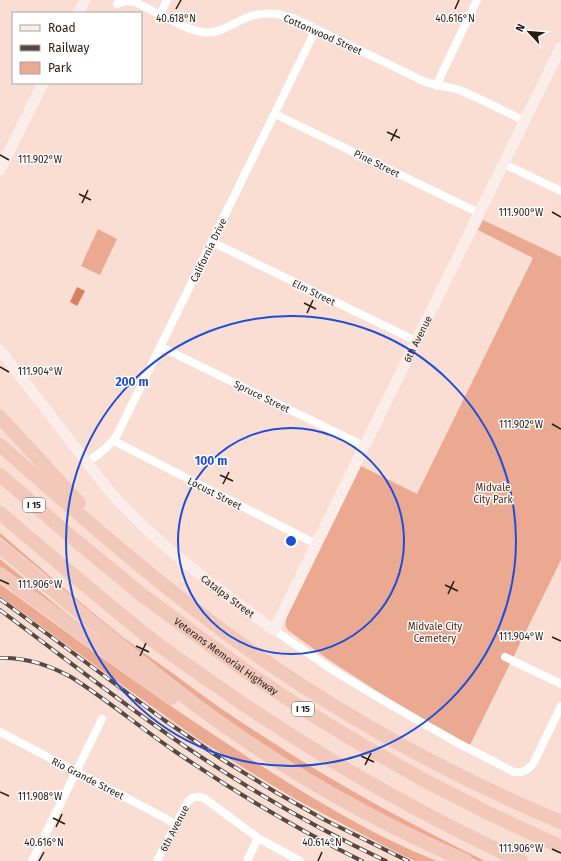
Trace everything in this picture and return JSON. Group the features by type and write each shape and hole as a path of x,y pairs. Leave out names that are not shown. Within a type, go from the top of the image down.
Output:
{"highway":[{"path":"0,417 37,459 89,513 158,580"},
{"path":"0,445 122,551 216,626 262,659 337,708 395,741 502,796 561,822"},
{"name":"Veterans Memorial Highway","path":"0,475 142,595 247,672 306,711 422,779 486,812 561,847"},
{"path":"0,513 147,635 208,680 270,722 338,765 387,793 522,861"},
{"path":"0,546 166,683 248,743 325,790"},
{"path":"0,574 121,662 232,739 270,762 404,832 466,861"}],"street":[{"path":"79,12 85,0"},
{"path":"160,15 167,0"},
{"path":"437,86 474,1"},
{"name":"Cottonwood Street","path":"117,4 135,2 189,29 202,32 213,32 224,29 248,17 258,14 272,13 284,15 296,19 423,81 437,86 457,89 525,121"},
{"name":"California Drive","path":"87,462 114,441 118,434 316,29"},
{"name":"6th Avenue","path":"274,630 561,47"},
{"path":"0,170 43,84"},
{"name":"Pine Street","path":"275,114 479,213"},
{"path":"504,164 561,192"},
{"name":"Elm Street","path":"212,242 416,341"},
{"name":"Spruce Street","path":"161,347 364,446"},
{"name":"Catalpa Street","path":"0,350 119,502 158,540 193,570 274,630 331,669 390,705 514,772 527,771 533,764 561,706"},
{"name":"Locust Street","path":"114,441 316,544"},
{"path":"505,657 561,684"},
{"path":"32,861 102,720"},
{"name":"Rio Grande Street","path":"0,732 165,818 175,825"},
{"name":"6th Avenue","path":"158,861 188,801 193,797 198,796 204,798 258,838"},
{"path":"247,861 258,838 300,861"}],"green space":[{"path":"483,220 561,257 561,560 470,745 377,691 329,660 289,631 286,623 287,617 361,466 417,494 533,258 478,230"},
{"path":"98,229 117,239 100,275 81,266"},
{"path":"0,533 120,635 206,698 292,755 346,787 429,833 485,861 478,861 454,851 331,789 200,703 0,537"},
{"path":"0,559 98,639 0,570"},
{"path":"0,584 157,697 269,771 339,813 387,839 437,861 415,861 404,856 297,800 198,739 0,596"}],"shaded area":[{"path":"77,287 85,291 77,306 70,302"}],"railway":[{"path":"0,599 164,720 223,760 323,819 408,861"},
{"path":"0,610 137,713 207,761 257,792 333,835 386,861"},
{"path":"0,658 28,660 71,677 97,694 147,732 219,780 289,823 362,861"}],"park label":[{"name":"Midvale City Park","path":"493,492"},
{"name":"Midvale City Cemetery","path":"435,632"}]}
